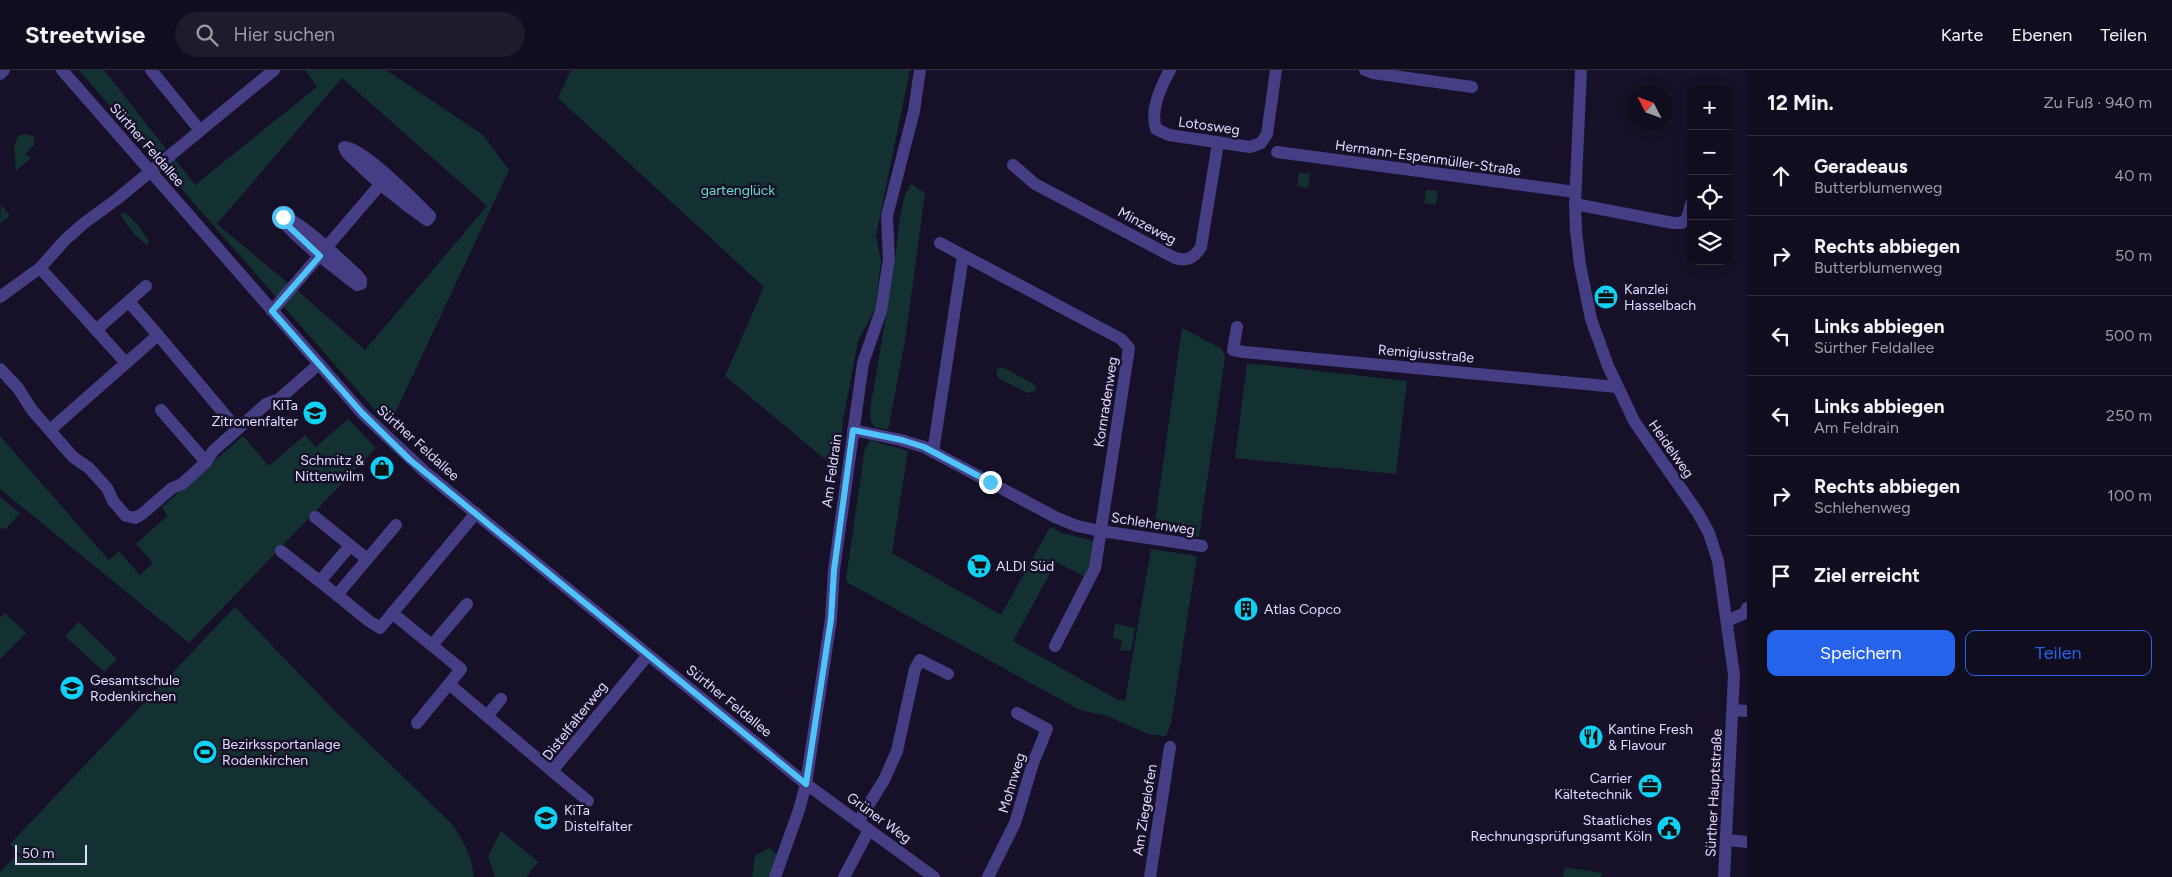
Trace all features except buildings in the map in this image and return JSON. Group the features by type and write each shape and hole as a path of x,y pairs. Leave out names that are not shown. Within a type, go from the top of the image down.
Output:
{"street":[{"path":"0,74 4,70"},
{"name":"Sürther Feldallee","path":"62,70 318,364 386,438 806,784"},
{"path":"0,297 40,268 65,240 199,130 260,74 274,70"},
{"name":"Am Feldrain","path":"775,877 799,810 806,784 831,619 834,570 863,363 881,311 889,259 887,216 914,111 920,70"},
{"name":"Lotosweg","path":"1170,70 1158,97 1154,123 1156,129 1169,136 1250,148 1261,143 1267,134 1276,70"},
{"path":"1365,70 1373,74 1431,76 1472,87"},
{"name":"Heidelweg","path":"1581,70 1575,198 1578,256 1585,295 1599,343 1617,387 1634,421 1698,513 1709,533 1718,561 1727,621 1734,675 1733,710"},
{"path":"156,72 199,130"},
{"name":"Minzeweg","path":"1013,165 1036,184 1175,258 1186,260 1195,256 1201,247 1218,143"},
{"name":"Hermann-Espenmüller-Straße","path":"1277,152 1575,198"},
{"path":"272,311 384,180"},
{"path":"1575,198 1673,223 1682,223 1687,215"},
{"name":"Kornradenweg","path":"940,243 1128,344 1129,353 1101,531"},
{"path":"933,452 963,256"},
{"path":"40,268 126,363"},
{"path":"96,330 146,286"},
{"path":"129,302 237,429"},
{"name":"Remigiusstraße","path":"1237,327 1233,350 1617,387"},
{"path":"50,430 158,335"},
{"path":"0,369 18,388 32,410 73,457 89,468 107,488 113,501 126,516 135,518 172,488 182,484 237,429 266,404 279,399 318,364"},
{"path":"160,410 206,462"},
{"name":"Schlehenweg","path":"853,430 902,440 933,452 1055,517 1077,526 1202,546"},
{"path":"282,551 380,628 476,513"},
{"path":"315,517 367,559"},
{"path":"337,595 396,526"},
{"name":"Schlehenweg","path":"1055,646 1095,568 1101,531"},
{"path":"320,581 350,546"},
{"path":"432,645 467,604"},
{"path":"1727,621 1746,612"},
{"path":"392,614 461,669 417,723"},
{"name":"Distelfalterweg","path":"588,800 552,771 648,655"},
{"path":"858,822 884,780 898,751 915,669 920,660 948,674"},
{"path":"449,684 552,771"},
{"path":"487,716 501,699"},
{"path":"1733,710 1747,711"},
{"name":"Sürther Hauptstraße","path":"1724,877 1733,710"},
{"name":"Mohnweg","path":"988,877 1015,823 1033,763 1047,729 1017,713"},
{"name":"Am Ziegelofen","path":"1150,877 1170,747"},
{"name":"Grüner Weg","path":"806,784 934,877"},
{"path":"844,877 869,830"},
{"path":"1727,840 1747,842"}],"green space":[{"path":"79,70 104,70 166,149 155,158"},
{"path":"305,70 386,70 483,135 509,170 389,426 284,307 297,290 365,350 487,206 342,78 217,224 289,284 277,298 163,168 172,155 195,185 317,87"},
{"name":"gartenglück","path":"571,70 910,70 876,235 881,262 875,309 858,341 843,420 839,471 725,376 764,287 558,98"},
{"path":"25,134 34,136 34,145 25,154 31,158 16,171 14,148 18,136"},
{"path":"1299,173 1310,174 1308,188 1297,186"},
{"path":"911,184 925,193 905,341 888,430 875,427 871,421 870,411 895,262 900,216 905,195"},
{"path":"1426,190 1438,191 1436,205 1424,203"},
{"path":"1,205 10,216 1,223 0,222"},
{"path":"123,212 141,230 149,242 147,245 135,235 120,215"},
{"path":"1182,328 1222,349 1225,357 1199,537 1154,529"},
{"path":"1247,363 1407,381 1396,474 1235,458"},
{"path":"998,368 1004,368 1034,384 1036,387 1035,391 1028,393 1000,379 996,374"},
{"path":"348,419 376,448 189,643 0,489 0,436 109,560 119,551 140,575 153,563 136,544 167,516 162,507 243,436 269,466 305,435 316,447"},
{"path":"870,440 908,451 892,553 1001,615 1050,527 1063,533 1093,541 1091,563 1087,578 1056,562 1013,641 1118,700 1125,701 1151,549 1197,556 1171,723 1166,736 1148,734 1107,716 1080,710 848,583 846,579 865,448"},
{"path":"0,497 20,513 6,529 2,528 0,530"},
{"name":"Bezirkssportanlage Rodenkirchen","path":"235,607 331,707 451,823 466,849 474,877 0,877 0,872 16,856 21,856 10,844"},
{"path":"5,613 26,633 0,659 0,618"},
{"path":"79,622 117,659 104,672 65,636"},
{"path":"1115,624 1135,628 1131,651 1120,650 1122,640 1113,638"},
{"path":"501,831 538,862 526,877 495,877 488,857"},
{"path":"769,848 779,856 771,877 752,877 755,856"},
{"path":"1565,867 1602,873 1601,877 1563,877"}],"place":[{"name":"Kanzlei Hasselbach","path":"1606,297"},
{"name":"KiTa Zitronenfalter","path":"315,413"},
{"name":"Schmitz & Nittenwilm","path":"382,468"},
{"name":"ALDI Süd","path":"979,566"},
{"name":"Atlas Copco","path":"1246,609"},
{"name":"Gesamtschule Rodenkirchen","path":"72,688"},
{"name":"Kantine Fresh & Flavour","path":"1591,737"},
{"name":"Bezirkssportanlage Rodenkirchen","path":"205,752"},
{"name":"Carrier Kältetechnik","path":"1650,786"},
{"name":"KiTa Distelfalter","path":"546,818"},
{"name":"Staatliches Rechnungsprüfungsamt Köln","path":"1669,828"}],"route":[{"path":"283,217 282,220 320,256 272,311 362,413 410,460 806,784 831,619 834,570 853,430 902,440 924,447 990,482"}]}
